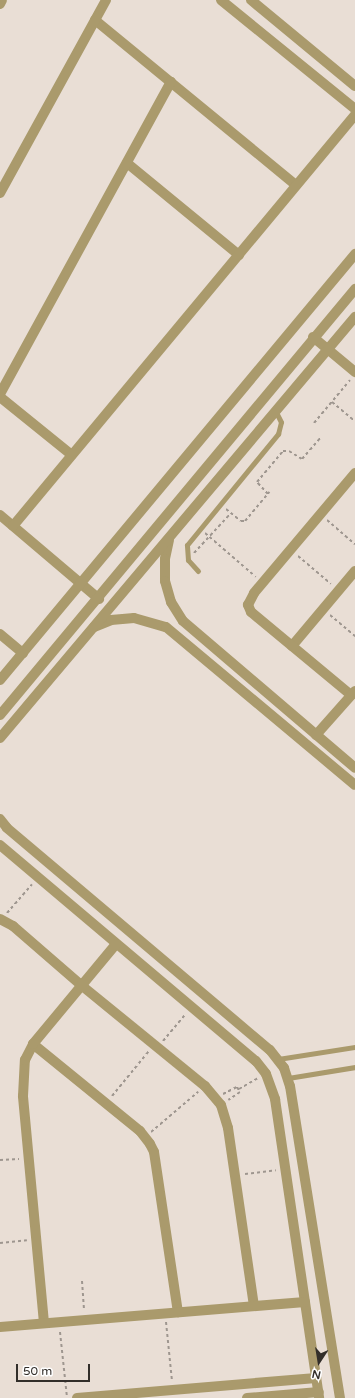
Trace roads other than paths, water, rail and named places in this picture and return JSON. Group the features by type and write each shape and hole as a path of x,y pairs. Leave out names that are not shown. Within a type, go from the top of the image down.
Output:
{"street":[{"path":"0,4 2,0"},
{"path":"0,193 106,0"},
{"path":"221,0 355,109"},
{"path":"251,0 355,86"},
{"path":"95,20 296,185"},
{"path":"0,394 171,82"},
{"path":"13,526 355,115"},
{"path":"127,163 239,255"},
{"path":"0,680 355,254"},
{"path":"0,715 99,599 313,337 355,289"},
{"path":"0,738 355,316"},
{"path":"313,337 328,349 353,376"},
{"path":"0,397 72,455"},
{"path":"316,735 353,693 251,612 250,599 355,473"},
{"path":"0,516 99,599"},
{"path":"170,537 164,570 168,592 177,612 184,621 355,768"},
{"path":"292,646 355,571"},
{"path":"91,629 111,620 134,618 166,627 355,785"},
{"path":"0,634 23,653"},
{"path":"0,819 7,828 278,1059 288,1078 340,1398"},
{"path":"0,845 191,1008 256,1061 266,1074 273,1090 319,1395 247,1398"},
{"path":"1,919 13,926 155,1047 205,1086 219,1102 228,1128 254,1306"},
{"path":"44,1323 22,1078 26,1060 33,1044 116,944"},
{"path":"33,1044 146,1137 154,1152 178,1312"},
{"path":"0,1327 305,1302"},
{"path":"77,1398 316,1378"}],"lane":[{"path":"198,571 188,560 187,545 278,434 281,422 275,410"},
{"path":"278,1059 355,1047"},
{"path":"288,1078 355,1068"}]}
